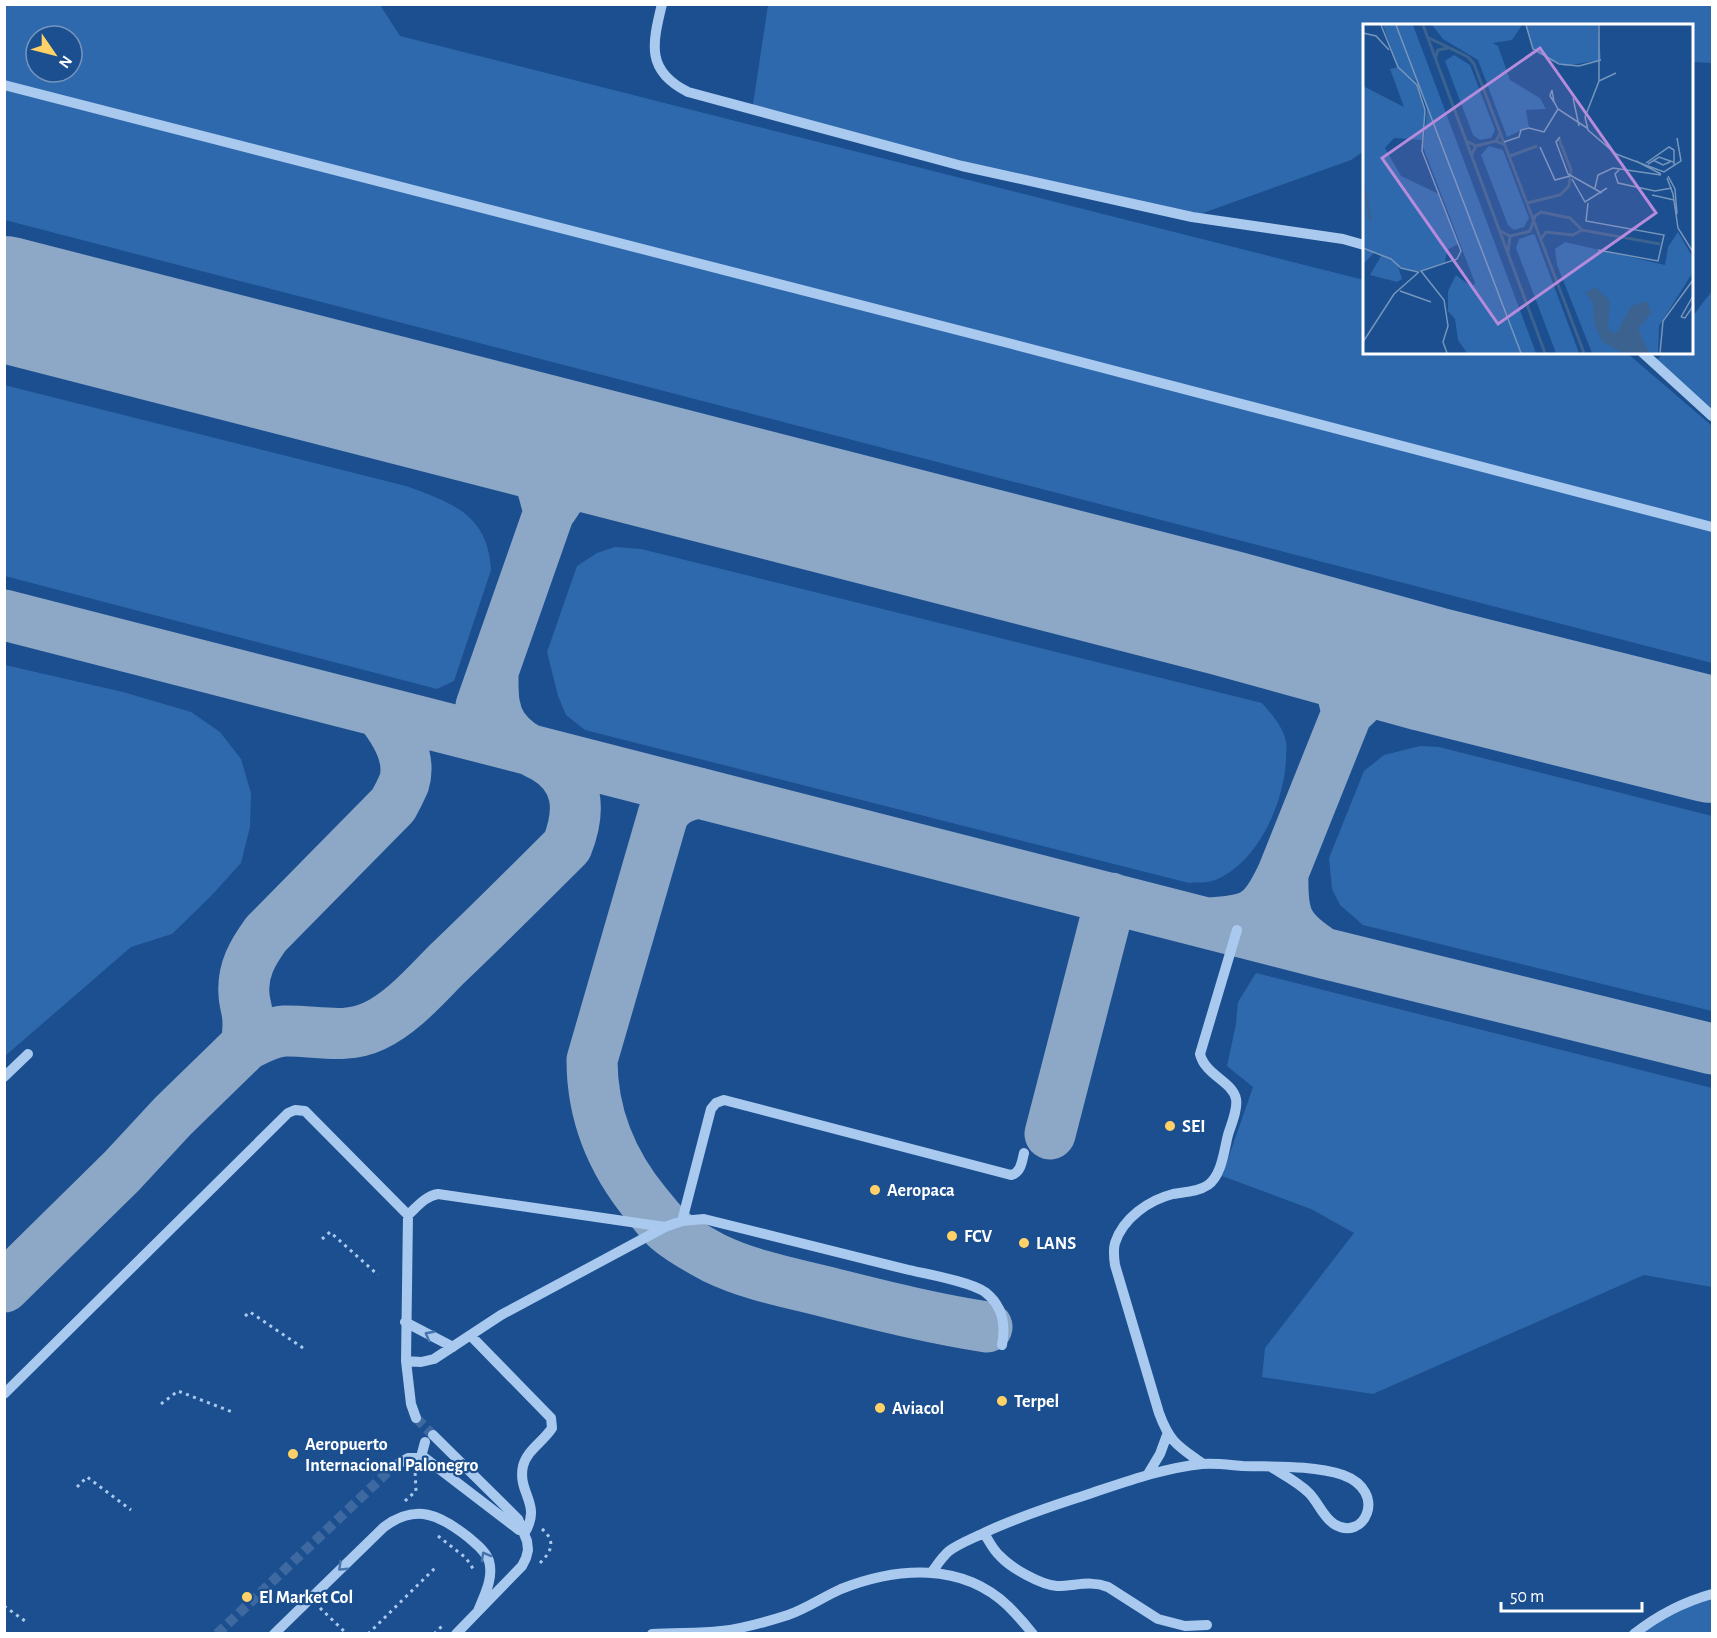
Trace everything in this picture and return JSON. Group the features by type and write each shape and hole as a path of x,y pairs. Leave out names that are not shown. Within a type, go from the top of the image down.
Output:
{"street":[{"path":"662,4 653,48 656,61 661,72 674,85 688,92 962,166 1192,217 1343,238 1363,244"},
{"path":"4,85 1713,527"},
{"path":"1644,354 1713,416"},
{"path":"1203,1464 1167,1435 1115,1265 1115,1243 1121,1231 1141,1209 1153,1200 1193,1191 1208,1185 1219,1169 1237,1102 1233,1091 1202,1063 1200,1054 1237,930"},
{"path":"4,1077 28,1054"},
{"path":"682,1221 711,1109 723,1100 1011,1175 1019,1171 1024,1153"},
{"path":"4,1394 288,1113 296,1110 305,1111 408,1215"},
{"path":"416,1418 410,1398 406,1361 408,1215 430,1195 438,1194 665,1227"},
{"path":"406,1361 421,1362 434,1359 527,1300 665,1227 682,1221 704,1219 939,1277 982,1290 993,1299 1001,1311 1005,1332 1002,1346"},
{"path":"405,1322 453,1347"},
{"path":"471,1336 551,1418 552,1428 527,1456 524,1463 522,1477 532,1514 524,1534"},
{"path":"1148,1474 1160,1454 1167,1435"},
{"path":"421,1457 429,1439 518,1520 528,1550 522,1566 456,1634"},
{"path":"393,1467 408,1458 421,1457 432,1462 524,1534"},
{"path":"932,1572 950,1551 1017,1518 1148,1474 1203,1464 1271,1467 1322,1470 1354,1480 1363,1487 1367,1496 1368,1513 1364,1521 1350,1527 1336,1525 1329,1520 1309,1493 1271,1467"},
{"path":"274,1634 384,1527 396,1518 419,1513 430,1514 442,1519 457,1528 484,1551 491,1571 478,1611"},
{"path":"984,1533 1002,1559 1037,1581 1058,1586 1091,1582 1099,1584 1108,1587 1166,1622 1185,1626 1207,1624"},
{"path":"652,1634 721,1631 752,1625 790,1614 840,1590 868,1580 915,1572 932,1572 970,1581 989,1591 1007,1605 1033,1634"},
{"path":"1634,1634 1663,1613 1686,1602 1713,1594"}],"path":[{"path":"322,1239 330,1232 378,1275"},
{"path":"245,1316 250,1312 303,1348"},
{"path":"160,1404 178,1391 235,1413"},
{"path":"415,1471 416,1491"},
{"path":"77,1486 87,1477 131,1510"},
{"path":"435,1534 466,1558 476,1574"},
{"path":"368,1634 435,1569"},
{"path":"310,1599 347,1634"},
{"path":"4,1606 25,1621"},
{"path":"434,1634 451,1617"}],"shaded area":[{"path":"4,5 380,5 400,36 1363,280 1363,354 1628,354 1712,426 1712,663 5,220"},
{"path":"768,5 1712,5 1712,63 1693,62 1693,24 1363,24 1363,152 1351,160 1192,217 752,111"},
{"path":"1712,291 1712,416 1655,363 1662,354 1693,354 1693,316"},
{"path":"4,385 406,486 438,498 465,513 483,536 491,570 454,681 437,689 5,576"},
{"path":"615,547 641,549 1262,703 1280,726 1286,744 1284,777 1274,813 1255,847 1242,862 1228,873 1212,881 1189,883 585,730 566,715 558,696 547,652 577,566 597,553"},
{"path":"5,665 123,692 191,712 220,732 241,759 251,793 250,827 241,863 211,896 172,934 131,947 5,1056"},
{"path":"1420,746 1439,747 1712,816 1712,1011 1363,925 1340,905 1332,889 1329,858 1364,771 1384,755"},
{"path":"1256,973 1712,1088 1712,1287 1644,1275 1373,1394 1262,1377 1265,1348 1354,1233 1311,1209 1222,1176 1253,1087 1227,1066 1238,1002"},
{"path":"1712,1592 1712,1633 1633,1634"}],"taxiway":[{"path":"452,415 506,440 521,453 539,475 549,512 563,493 580,482 612,469 642,463"},
{"path":"481,706 549,512"},
{"path":"4,615 1323,953 1712,1049"},
{"path":"1302,634 1329,659 1338,678 1347,713 1377,684 1394,675 1429,669"},
{"path":"246,1045 264,1036 284,1031 352,1033 384,1021 413,998 567,846 572,833 575,808 571,785 556,765 507,733 499,721 495,707 493,673"},
{"path":"4,1287 246,1045 248,1021 244,985 249,962 257,948 266,934 393,805 404,783 406,764 401,745 380,712"},
{"path":"1283,873 1347,713"},
{"path":"699,793 678,800 663,815 592,1060 600,1119 614,1155 635,1189 665,1226 684,1241 714,1258 742,1270 787,1282 909,1312 987,1327"},
{"path":"1209,923 1237,920 1256,913 1270,898 1283,873 1285,911 1289,920 1301,937 1323,953"},
{"path":"1050,1134 1111,898"}],"runway":[{"path":"4,299 1226,613 1429,669 1712,740"}],"tunnel":[{"path":"416,1418 433,1435"},
{"path":"217,1634 393,1467"}],"place":[{"name":"SEI","path":"1170,1126"},
{"name":"Aeropaca","path":"875,1190"},
{"name":"FCV","path":"952,1236"},
{"name":"LANS","path":"1024,1243"},
{"name":"Terpel","path":"1002,1401"},
{"name":"Aviacol","path":"880,1408"},
{"name":"Aeropuerto Internacional Palonegro","path":"293,1454"},
{"name":"El Market Col","path":"247,1597"}]}
